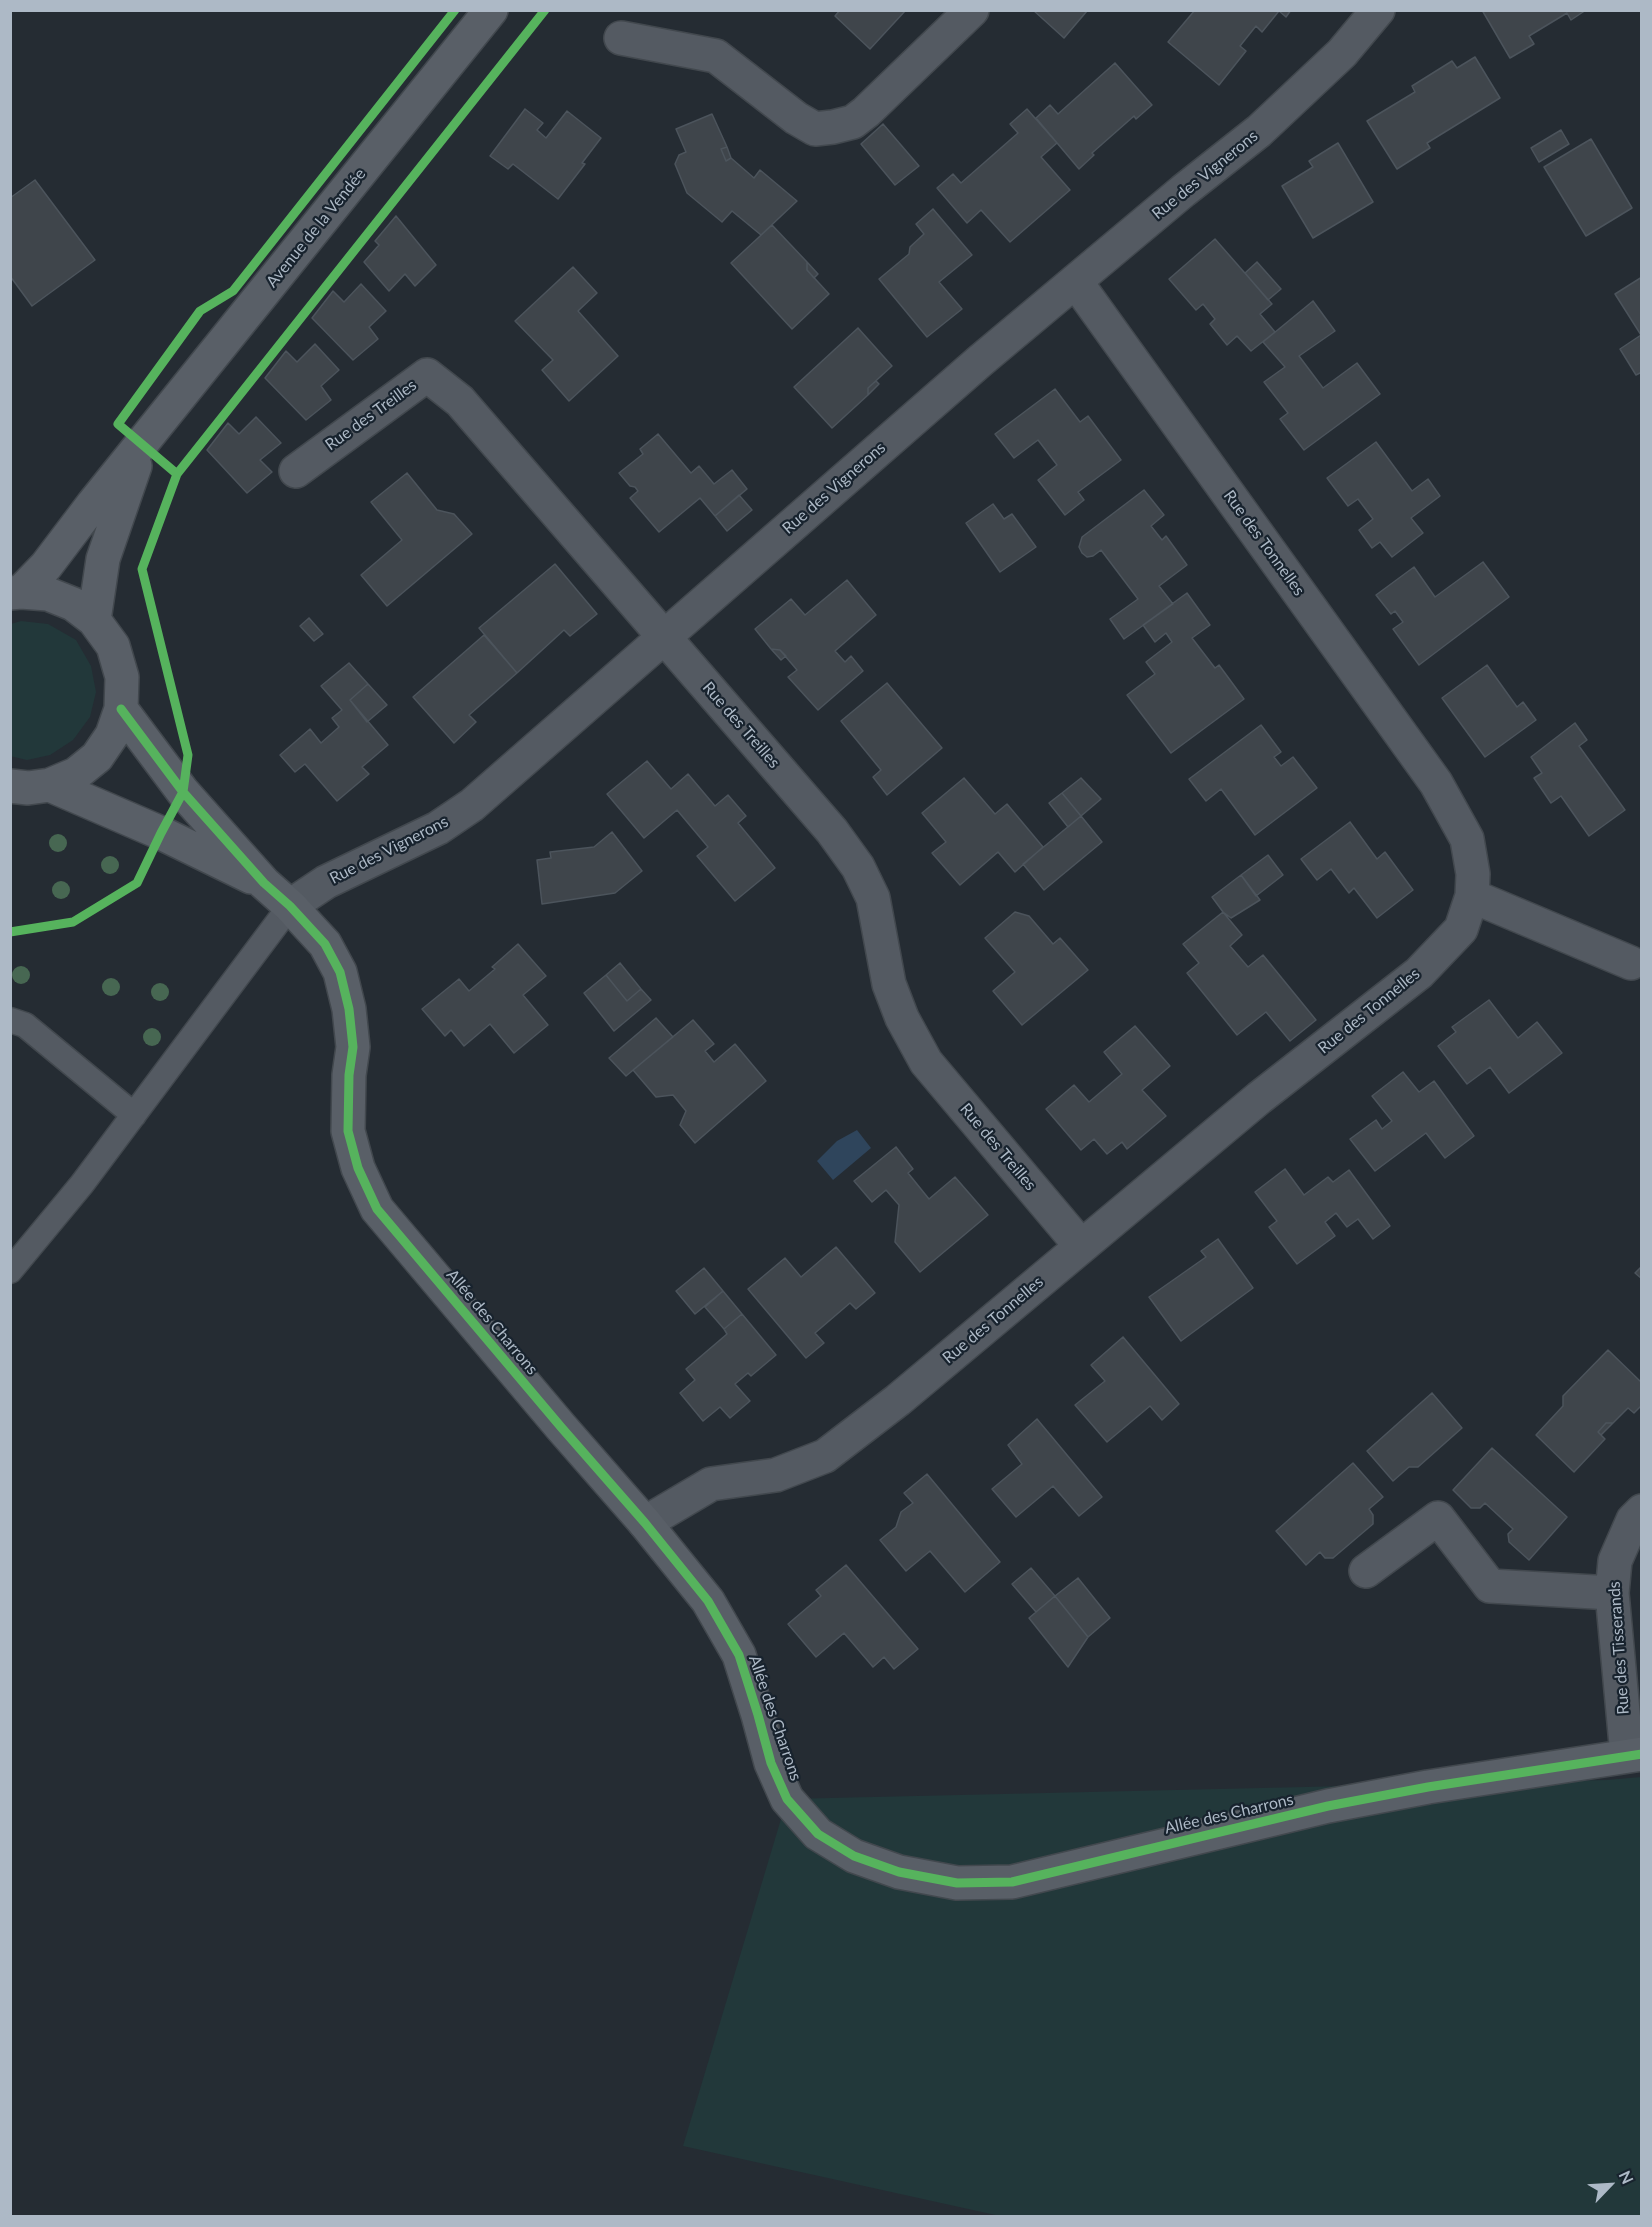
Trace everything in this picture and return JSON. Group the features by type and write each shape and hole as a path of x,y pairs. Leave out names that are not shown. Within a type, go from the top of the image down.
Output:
{"street":[{"name":"Avenue de la Vendée","path":"16,593 46,566 491,10"},
{"path":"621,38 716,56 796,118 815,129 853,122 972,10"},
{"name":"Rue des Vignerons","path":"290,906 326,882 438,828 472,805 980,361 1183,191 1259,131 1342,53 1378,10"},
{"name":"Rue des Tonnelles","path":"645,1522 711,1484 776,1475 825,1456 898,1400 1259,1098 1419,973 1461,929 1472,896 1473,874 1467,840 1436,783 1076,282"},
{"name":"Rue des Treilles","path":"296,471 427,375 460,401 832,831 858,867 873,898 889,984 902,1018 926,1062 1081,1246"},
{"name":"Avenue de la Vendée","path":"94,620 103,559 142,445"},
{"path":"10,786 28,788 50,785 76,774 97,757 112,735 121,709 122,677 113,646 94,620 73,604 48,594 16,593"},
{"path":"121,709 183,792 264,883 290,906"},
{"path":"50,785 151,829 264,883"},
{"path":"1472,896 1631,963"},
{"name":"Allée des Charrons","path":"290,906 325,944 340,972 349,1009 353,1047 349,1074 348,1131 358,1168 377,1209 561,1427 645,1522 708,1601 739,1655 759,1715 771,1763 787,1799 818,1834 854,1856 899,1872 957,1883 1012,1882 1328,1806 1428,1787 1634,1754"},
{"name":"Rue des Tisserands","path":"1634,1754 1612,1593 1615,1561 1633,1520 1641,1511"},
{"path":"1366,1571 1438,1518 1490,1586 1612,1593"}],"lane":[{"path":"10,1271 82,1184 290,906"},
{"path":"10,1020 25,1025 134,1114"}],"green space":[{"path":"21,621 48,624 76,640 91,666 96,692 90,717 73,740 50,755 27,760 10,756 11,624"},
{"path":"1641,1777 1641,2216 1000,2216 683,2146 787,1799 1607,1780"}],"water":[{"path":"857,1130 871,1148 833,1180 817,1161 837,1141"}],"building":[{"path":"840,10 906,10 870,49 835,16"},
{"path":"1033,10 1086,10 1087,11 1064,38"},
{"path":"1195,10 1291,10 1286,17 1279,11 1262,32 1256,26 1240,46 1246,51 1219,85 1168,42"},
{"path":"1482,10 1586,10 1571,20 1567,13 1529,36 1534,44 1510,58"},
{"path":"1475,57 1500,98 1427,143 1430,148 1397,169 1367,121 1415,92 1412,86 1452,61 1457,68"},
{"path":"1115,63 1152,105 1136,119 1134,116 1092,153 1094,155 1079,169 1036,118 1050,105 1058,114"},
{"path":"525,109 543,123 537,130 546,138 567,111 601,138 582,163 585,164 558,199 513,164 508,169 490,156"},
{"path":"1027,109 1057,143 1041,157 1070,190 1010,242 981,210 967,223 937,188 953,174 961,183 1018,133 1010,124"},
{"path":"712,114 727,147 721,149 726,161 731,158 754,178 760,170 797,201 761,235 732,211 722,222 687,193 675,164 679,155 686,152 676,129"},
{"path":"883,124 919,166 895,185 861,144"},
{"path":"1561,130 1569,144 1539,162 1531,148"},
{"path":"1591,139 1632,208 1586,236 1544,167"},
{"path":"1338,143 1373,202 1313,238 1282,186 1313,167 1309,161"},
{"path":"727,147 731,158 726,161 721,149"},
{"path":"35,180 95,260 32,306 10,276 10,198"},
{"path":"933,209 972,255 939,282 962,309 927,337 879,279 909,254 910,247 924,234 916,224"},
{"path":"396,216 436,265 415,286 405,274 389,291 364,262 379,245 375,241"},
{"path":"772,225 807,262 807,270 829,294 792,329 731,263"},
{"path":"1215,239 1272,304 1260,314 1275,332 1251,351 1237,336 1227,345 1210,324 1215,319 1203,304 1196,310 1169,279"},
{"path":"807,262 818,274 814,278 807,270"},
{"path":"1257,262 1281,289 1268,300 1245,273"},
{"path":"573,267 597,293 578,311 618,356 569,401 542,370 553,360 515,321"},
{"path":"1642,277 1642,372 1636,375 1620,349 1641,335 1615,294"},
{"path":"361,284 386,311 369,327 378,339 353,360 312,318 333,291 344,302"},
{"path":"1313,301 1335,331 1299,356 1323,388 1357,363 1380,394 1304,450 1280,419 1288,413 1264,382 1285,367 1263,342"},
{"path":"858,328 892,366 868,388 868,395 832,428 794,387"},
{"path":"315,344 339,370 321,386 331,400 306,420 265,378 286,351 297,362"},
{"path":"876,381 879,384 868,395 868,388"},
{"path":"1055,389 1080,422 1088,416 1121,460 1078,492 1084,500 1065,515 1038,480 1057,465 1038,440 1014,458 995,434"},
{"path":"256,417 281,443 260,460 272,472 247,493 207,450 228,423 239,434"},
{"path":"658,434 691,473 699,466 714,484 732,470 747,489 715,516 700,498 659,532 630,498 638,491 635,487 630,486 619,473 643,454 640,449"},
{"path":"1376,442 1412,491 1428,479 1440,496 1411,518 1423,533 1392,557 1380,542 1372,548 1359,530 1373,519 1358,499 1348,506 1327,478"},
{"path":"407,473 437,510 454,514 472,534 387,606 361,575 402,540 371,502"},
{"path":"1144,490 1164,515 1151,526 1162,540 1166,536 1187,565 1159,586 1173,604 1124,639 1110,619 1138,599 1101,550 1087,557 1079,547 1082,537"},
{"path":"739,495 752,510 727,531 715,516"},
{"path":"993,504 1004,519 1012,514 1036,547 1000,572 966,523"},
{"path":"1483,562 1509,597 1419,665 1393,629 1403,622 1395,611 1391,614 1376,595 1414,567 1435,597"},
{"path":"555,564 597,614 570,636 564,630 517,673 479,628"},
{"path":"847,580 876,615 835,651 845,662 851,656 863,671 818,710 788,677 797,670 780,650 771,649 755,629 791,599 805,615"},
{"path":"1187,593 1210,625 1192,638 1215,668 1219,665 1244,699 1171,753 1127,695 1155,674 1146,662 1172,642 1166,633 1155,642 1143,625"},
{"path":"309,618 323,634 314,641 300,626"},
{"path":"484,635 517,673 469,715 476,722 454,743 413,697"},
{"path":"771,649 780,650 786,656 781,660"},
{"path":"349,663 368,684 350,700 388,745 362,767 369,774 337,801 305,764 295,772 280,755 310,729 321,743 339,727 332,718 342,710 321,686"},
{"path":"1487,665 1517,707 1523,702 1536,720 1485,757 1442,698"},
{"path":"887,683 942,748 887,795 873,777 881,770 841,721"},
{"path":"368,684 387,705 367,722 350,700"},
{"path":"1575,723 1587,740 1579,746 1625,810 1589,836 1561,796 1551,803 1534,778 1542,773 1531,757"},
{"path":"1261,725 1281,752 1274,757 1281,766 1293,757 1317,788 1255,835 1221,789 1206,801 1189,779"},
{"path":"647,761 671,789 688,774 715,806 728,795 746,816 738,823 775,868 735,901 697,856 708,847 677,810 644,838 607,794"},
{"path":"964,778 995,814 1007,804 1043,847 1015,872 998,852 960,885 932,853 946,842 922,813"},
{"path":"1081,778 1101,799 1081,816 1062,793"},
{"path":"1062,793 1081,816 1068,827 1049,803"},
{"path":"1081,816 1102,842 1044,890 1023,864"},
{"path":"1350,822 1377,859 1385,852 1413,890 1377,918 1354,888 1349,893 1331,869 1317,880 1301,859"},
{"path":"612,832 642,871 615,893 542,904 537,860 551,858 550,852 594,847"},
{"path":"1268,855 1283,875 1256,896 1241,875"},
{"path":"1241,875 1260,900 1231,918 1223,912 1212,897"},
{"path":"1015,912 1029,916 1053,944 1060,938 1088,970 1022,1025 993,991 1015,972 985,938"},
{"path":"1223,912 1242,935 1230,946 1248,967 1263,955 1316,1020 1290,1041 1266,1012 1237,1035 1187,973 1199,963 1183,944"},
{"path":"518,944 546,976 523,995 548,1025 514,1053 490,1024 464,1046 451,1030 445,1036 422,1009 459,979 469,991 495,969 492,967"},
{"path":"620,963 641,989 627,1001 606,975"},
{"path":"606,975 627,1001 641,989 651,1000 614,1031 584,993"},
{"path":"1489,1000 1518,1038 1537,1022 1562,1053 1509,1093 1490,1067 1467,1084 1438,1046 1456,1032 1452,1027"},
{"path":"656,1018 673,1037 626,1076 609,1058"},
{"path":"693,1020 714,1044 705,1051 714,1062 735,1044 766,1081 695,1143 680,1125 686,1111 673,1095 656,1097 633,1070"},
{"path":"1135,1026 1170,1066 1142,1090 1166,1116 1127,1149 1122,1142 1107,1154 1094,1139 1081,1150 1046,1109 1074,1085 1089,1102 1122,1074 1104,1052"},
{"path":"1403,1072 1419,1092 1434,1081 1474,1136 1445,1158 1426,1133 1375,1171 1350,1139 1376,1120 1382,1129 1392,1121 1372,1096"},
{"path":"896,1147 913,1169 908,1173 929,1199 955,1177 988,1215 920,1272 895,1242 899,1205 886,1190 872,1202 854,1181"},
{"path":"1285,1169 1304,1195 1328,1177 1333,1182 1349,1170 1390,1226 1373,1239 1358,1219 1347,1227 1336,1213 1325,1222 1335,1236 1297,1264 1269,1227 1277,1221 1255,1192"},
{"path":"1218,1239 1253,1288 1181,1341 1149,1297 1206,1257 1201,1251"},
{"path":"836,1247 875,1293 856,1309 850,1303 815,1333 824,1343 806,1358 748,1289 785,1258 801,1277"},
{"path":"1642,1266 1642,1279 1635,1273"},
{"path":"704,1268 723,1291 695,1314 676,1291"},
{"path":"723,1291 742,1314 724,1329 705,1307"},
{"path":"742,1314 776,1355 751,1376 748,1373 735,1384 750,1401 730,1418 720,1407 703,1421 680,1393 695,1380 686,1369 727,1334 724,1329"},
{"path":"1123,1337 1179,1404 1162,1420 1150,1406 1107,1442 1075,1405 1105,1381 1091,1365"},
{"path":"1608,1350 1642,1383 1642,1405 1634,1413 1628,1408 1613,1423 1606,1423 1598,1432 1605,1439 1574,1472 1536,1435 1563,1406 1563,1396"},
{"path":"1432,1393 1462,1428 1418,1467 1409,1467 1393,1481 1367,1451"},
{"path":"1037,1419 1102,1497 1079,1516 1053,1486 1016,1517 992,1489 1022,1464 1008,1445"},
{"path":"1606,1423 1613,1423 1601,1435 1598,1432"},
{"path":"1492,1448 1567,1517 1529,1560 1509,1542 1508,1534 1513,1529 1485,1503 1480,1508 1471,1508 1453,1490"},
{"path":"1353,1463 1383,1497 1369,1509 1373,1515 1373,1524 1333,1558 1325,1558 1320,1552 1306,1565 1276,1531"},
{"path":"927,1474 1000,1562 965,1592 930,1551 906,1571 880,1540 896,1527 901,1512 913,1503 904,1493"},
{"path":"846,1565 918,1649 894,1669 884,1657 873,1667 844,1633 816,1657 788,1624 821,1596 816,1590"},
{"path":"1031,1568 1055,1596 1036,1612 1012,1584"},
{"path":"1078,1578 1110,1618 1088,1637 1055,1596"},
{"path":"1055,1596 1088,1637 1068,1667 1029,1618"}],"cycle path":[{"path":"177,474 118,424 200,311 233,291 455,10"},
{"path":"10,932 73,922 137,883 183,792 188,755 142,569 177,474 545,10"},
{"path":"121,709 183,792 264,883 290,906 325,944 340,972 349,1009 353,1047 349,1075 348,1131 358,1168 377,1209 645,1523 708,1601 739,1655 771,1763 787,1799 818,1834 854,1856 899,1872 957,1883 1012,1882 1328,1806 1428,1787 1642,1754"}]}
